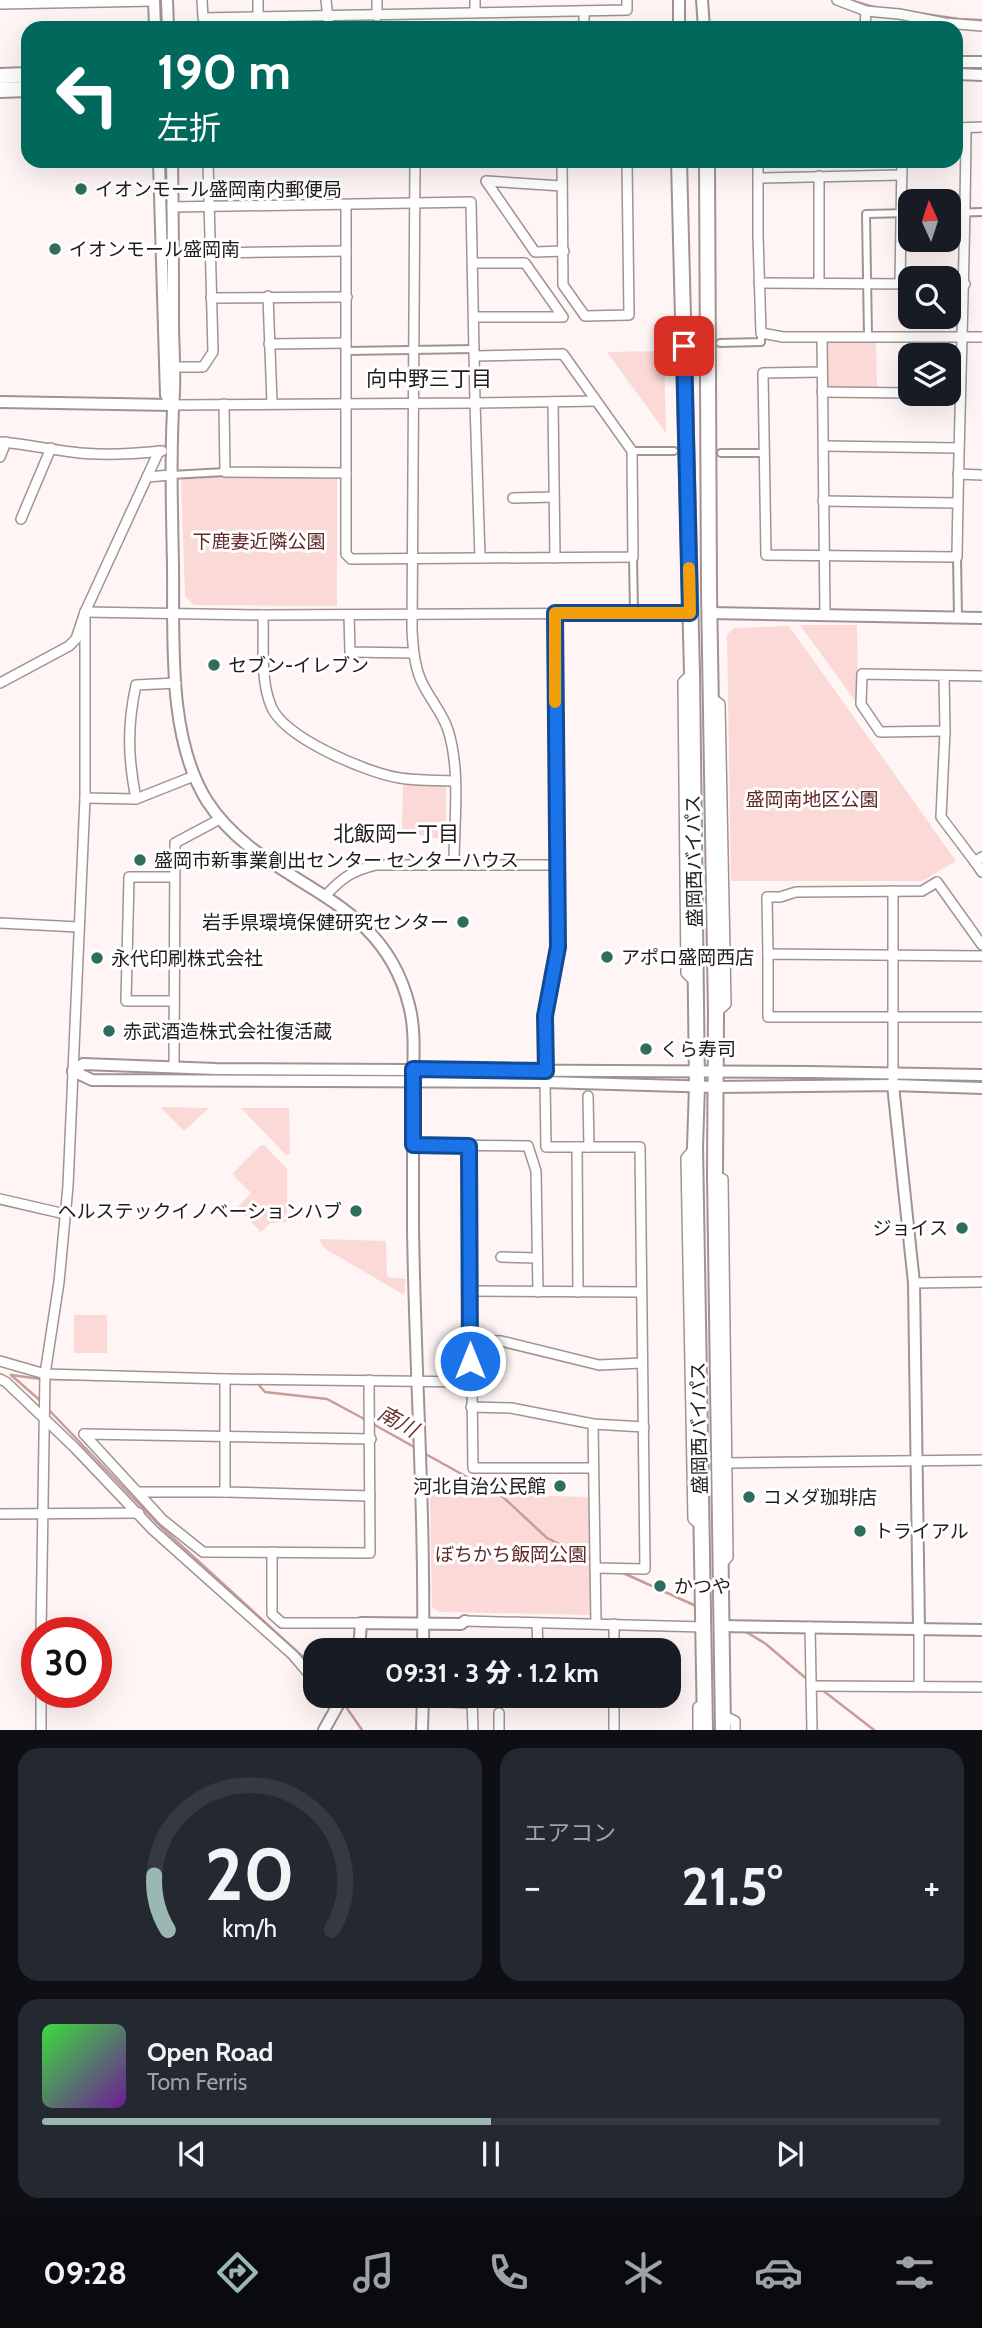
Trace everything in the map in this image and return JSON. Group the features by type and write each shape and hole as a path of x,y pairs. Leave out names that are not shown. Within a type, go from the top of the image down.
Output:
{"highway":[{"path":"0,76 21,75"},
{"path":"0,90 21,89"},
{"name":"盛岡西バイパス","path":"679,168 692,673 697,1079 695,1147 705,1730"},
{"name":"盛岡西バイパス","path":"707,168 720,1566 730,1626 722,1722"}],"street":[{"path":"167,0 168,21"},
{"path":"202,0 203,18 627,10 627,0"},
{"path":"258,0 258,17"},
{"path":"326,0 329,21"},
{"path":"377,0 377,16"},
{"path":"475,0 475,13"},
{"path":"522,0 522,13"},
{"path":"679,0 679,21"},
{"path":"702,0 704,21"},
{"path":"837,0 866,11 935,21"},
{"path":"0,4 154,1 155,21"},
{"path":"584,11 584,21"},
{"path":"865,21 866,11"},
{"path":"963,24 982,26"},
{"path":"963,62 982,62"},
{"path":"963,75 982,75"},
{"path":"961,343 965,284 966,128 982,127"},
{"path":"159,168 166,395 172,405"},
{"path":"172,168 174,367 172,405 165,450 171,475 176,683 185,749 194,776 220,819 243,843 326,895 352,914 372,934 394,966 410,1007 414,1029 413,1145 423,1638"},
{"path":"174,367 203,367 213,352 208,168"},
{"path":"415,168 412,350 413,653 420,679 447,727 453,754 454,864"},
{"path":"562,168 563,285 585,316 629,315 627,168"},
{"path":"720,343 761,342 758,168"},
{"path":"902,168 903,189"},
{"path":"758,178 902,175"},
{"path":"819,176 819,283"},
{"path":"562,186 486,181 536,252 564,251"},
{"path":"172,206 471,202 480,558"},
{"path":"346,205 345,554 351,559 633,557"},
{"path":"961,213 982,212"},
{"path":"868,337 866,214 898,214"},
{"path":"163,292 167,290 166,248 173,228"},
{"path":"210,253 346,251"},
{"path":"473,263 525,262 563,317 474,317"},
{"path":"759,283 898,284"},
{"path":"268,296 272,403"},
{"path":"211,298 347,297"},
{"path":"761,333 783,337 822,338 982,337"},
{"path":"822,338 825,615"},
{"path":"269,344 563,354 632,452 634,613"},
{"path":"822,372 763,373 766,555 957,557"},
{"path":"822,392 898,393"},
{"path":"0,402 172,405 596,401"},
{"path":"553,402 555,558"},
{"path":"224,404 225,472"},
{"path":"958,618 960,406"},
{"path":"0,457 3,442 74,453 165,450"},
{"path":"824,446 958,448"},
{"path":"20,519 51,448"},
{"path":"0,683 69,646 76,639 85,612 147,477 165,450"},
{"path":"632,452 674,451"},
{"path":"721,453 764,453"},
{"path":"147,477 225,472 346,472"},
{"path":"958,474 982,475"},
{"path":"513,498 554,497"},
{"path":"823,501 957,503"},
{"path":"85,612 263,615 690,613"},
{"path":"41,1617 45,1374 59,1282 65,1214 85,798 85,612"},
{"path":"555,613 558,947 545,1016 546,1147 640,1147 645,1569 595,1568"},
{"path":"710,613 982,618"},
{"path":"263,615 266,691 272,709 281,722 296,735 368,771 404,779 454,780"},
{"path":"349,615 350,652 413,653"},
{"path":"945,731 880,732 861,704 862,674 982,676"},
{"path":"944,676 945,731 941,817 978,859 982,872"},
{"path":"136,799 129,763 130,713 136,685 176,683"},
{"path":"85,798 136,799 194,776"},
{"path":"174,1066 175,843 220,819"},
{"path":"326,895 343,877 376,865 557,865"},
{"path":"173,1001 126,1001 129,877 174,877"},
{"path":"982,945 937,883 922,891 796,892 767,897 768,1017 982,1017"},
{"path":"893,891 893,1079 914,1283 919,1686"},
{"path":"0,923 78,927"},
{"path":"768,954 982,956"},
{"path":"73,1071 83,1064 216,1069 413,1069 545,1077 697,1079 893,1079 982,1075"},
{"path":"73,1071 92,1080 413,1082 545,1077"},
{"path":"893,1079 982,1088"},
{"path":"588,1096 589,1147"},
{"path":"413,1145 528,1146 536,1171 538,1292"},
{"path":"469,1146 473,1468 593,1468"},
{"path":"576,1147 578,1292"},
{"path":"715,1176 723,1179 728,1463 728,1558 720,1566"},
{"path":"0,1199 65,1214"},
{"path":"501,1257 537,1258"},
{"path":"914,1283 982,1282"},
{"path":"470,1291 642,1293"},
{"path":"470,1340 501,1341 599,1365 642,1363"},
{"path":"0,1362 45,1374 470,1381"},
{"path":"0,1379 44,1418 153,1530 303,1667"},
{"path":"225,1379 225,1492"},
{"path":"369,1380 371,1439 370,1553 203,1552 163,1520 84,1434 371,1439"},
{"path":"471,1407 510,1408 593,1424 644,1427"},
{"path":"593,1424 596,1623"},
{"path":"728,1463 982,1460"},
{"path":"138,1492 370,1496"},
{"path":"0,1514 139,1513"},
{"path":"272,1552 272,1614 282,1623 461,1624 465,1621 704,1626"},
{"path":"360,1638 361,1623"},
{"path":"537,1623 538,1638"},
{"path":"614,1624 614,1638"},
{"path":"730,1626 982,1630"},
{"path":"810,1627 813,1730"},
{"path":"811,1686 982,1687"},
{"path":"698,1730 698,1705 705,1699"},
{"path":"41,1708 41,1730"},
{"path":"324,1730 336,1708"},
{"path":"422,1708 422,1730"},
{"path":"472,1708 473,1730"},
{"path":"614,1708 614,1730"},
{"path":"499,1713 499,1730"},
{"path":"722,1722 735,1721 735,1730"}],"green space":[{"path":"827,341 876,341 877,391 825,389 824,344"},
{"path":"664,351 666,433 607,352"},
{"name":"下鹿妻近隣公園","path":"337,475 337,606 194,605 185,596 181,477"},
{"path":"800,625 857,625 858,705"},
{"name":"盛岡南地区公園","path":"789,626 956,861 922,881 731,881 727,635 734,628"},
{"path":"403,784 446,784 446,840 402,831"},
{"path":"161,1108 209,1108 184,1131"},
{"path":"241,1108 289,1108 290,1154 286,1155"},
{"path":"261,1145 287,1169 287,1222 270,1223 261,1232 237,1208 251,1193 232,1174"},
{"path":"319,1239 386,1241 387,1277 406,1279 404,1295 324,1248"},
{"path":"74,1315 107,1315 107,1353 74,1353"},
{"name":"ぼちかち飯岡公園","path":"430,1493 591,1497 593,1613 440,1612 432,1607"}],"waterway":[{"path":"850,0 877,8"},
{"path":"891,9 982,20"},
{"path":"11,1375 43,1403"},
{"name":"南川","path":"11,1375 41,1379"},
{"name":"南川","path":"52,1379 98,1380"},
{"name":"南川","path":"258,1384 265,1392 327,1399 368,1421"},
{"path":"48,1409 161,1527 303,1657"},
{"name":"南川","path":"373,1424 416,1448"},
{"name":"南川","path":"422,1452 503,1497 547,1538 592,1560"},
{"name":"南川","path":"621,1572 696,1606"},
{"name":"南川","path":"743,1630 766,1644 809,1681"},
{"name":"南川","path":"821,1689 874,1730"},
{"path":"347,1708 362,1730"}],"tunnel":[{"path":"683,607 719,606"}],"slow traffic":[{"path":"555,702 555,613 690,613 689,568"}],"place":[{"name":"イオンモール盛岡南内郵便局","path":"81,189"},
{"name":"イオンモール盛岡南","path":"55,249"},
{"name":"セブン-イレブン","path":"214,665"},
{"name":"盛岡市新事業創出センター センターハウス","path":"140,860"},
{"name":"岩手県環境保健研究センター","path":"463,922"},
{"name":"アポロ盛岡西店","path":"607,957"},
{"name":"永代印刷株式会社","path":"97,958"},
{"name":"赤武酒造株式会社復活蔵","path":"109,1031"},
{"name":"くら寿司","path":"646,1049"},
{"name":"ヘルステックイノベーションハブ","path":"356,1211"},
{"name":"ジョイス","path":"962,1228"},
{"name":"河北自治公民館","path":"560,1486"},
{"name":"コメダ珈琲店","path":"749,1497"},
{"name":"トライアル","path":"860,1531"},
{"name":"かつや","path":"660,1586"}],"district":[{"name":"向中野三丁目","path":"429,378"},
{"name":"北飯岡一丁目","path":"396,833"}],"route":[{"path":"470,1361 469,1146 413,1145 413,1069 546,1071 545,1016 558,947 555,613 690,613 684,346"}]}
